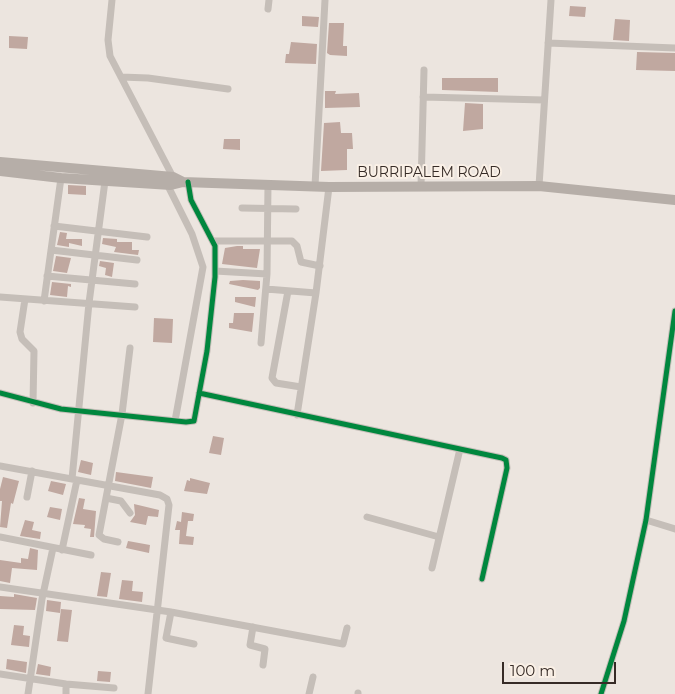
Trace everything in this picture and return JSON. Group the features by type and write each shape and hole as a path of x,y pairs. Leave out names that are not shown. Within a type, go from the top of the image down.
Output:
{"main road":[{"name":"BURRIPALEM ROAD","path":"0,162 170,181 267,189 315,186 539,186 675,200"},
{"name":"BURRIPALEM ROAD","path":"0,171 104,181 170,181"}],"street":[{"path":"112,0 108,50 170,181 192,234 203,267 175,421"},
{"path":"268,9 269,0"},
{"path":"315,186 325,0"},
{"path":"539,186 552,0"},
{"path":"548,43 675,48"},
{"path":"421,186 424,70"},
{"path":"122,77 148,78 228,89"},
{"path":"423,97 544,100"},
{"path":"44,301 61,178"},
{"path":"62,550 75,480 78,410 104,181"},
{"path":"0,393 33,403 78,410 175,421 194,421 207,351 215,271 214,241 191,200 186,182"},
{"path":"297,416 320,266 329,187"},
{"path":"261,343 267,274 267,189"},
{"path":"242,208 267,205 296,209"},
{"path":"54,226 147,237"},
{"path":"214,241 267,240 295,243 301,262 320,266"},
{"path":"50,250 137,260"},
{"path":"215,271 267,274"},
{"path":"47,276 135,284"},
{"path":"266,289 316,293"},
{"path":"288,291 272,378 276,383 302,387"},
{"path":"0,296 134,307"},
{"path":"25,299 20,332 22,340 34,351 33,403"},
{"path":"601,694 624,621 646,520 672,365 675,311"},
{"path":"118,542 104,539 99,534 122,414 130,348"},
{"path":"199,393 297,416 502,458 507,464 482,579"},
{"path":"432,568 460,449"},
{"path":"0,466 160,495 168,502 148,694"},
{"path":"27,497 32,471"},
{"path":"106,498 121,501 130,513"},
{"path":"368,517 439,537"},
{"path":"646,520 675,529"},
{"path":"0,536 91,556"},
{"path":"28,694 53,548"},
{"path":"0,587 171,612 343,644 348,628"},
{"path":"171,612 166,638 194,644"},
{"path":"253,627 250,645 265,649 263,665"},
{"path":"0,674 66,684 114,688"},
{"path":"309,694 313,677"},
{"path":"66,684 66,694"}],"building":[{"path":"570,6 586,7 585,17 569,16"},
{"path":"302,16 319,17 318,27 302,26"},
{"path":"615,19 630,20 629,41 613,40"},
{"path":"329,23 344,23 343,46 347,46 347,56 330,55 327,53"},
{"path":"9,36 28,37 27,49 9,48"},
{"path":"291,42 317,44 316,64 285,63 286,54 289,54"},
{"path":"637,52 675,53 675,71 636,70"},
{"path":"442,78 498,78 498,92 442,90"},
{"path":"325,91 336,91 335,94 359,93 360,107 325,108"},
{"path":"465,103 483,104 483,129 463,131"},
{"path":"340,122 341,133 352,133 353,149 347,149 347,170 321,171 324,123"},
{"path":"224,139 240,139 240,150 223,149"},
{"path":"68,185 86,186 86,195 68,194"},
{"path":"60,232 67,233 66,239 82,239 82,246 69,243 69,247 57,245"},
{"path":"103,238 117,239 117,242 132,242 132,250 139,250 138,255 114,252 116,247 102,244"},
{"path":"243,246 243,249 260,249 257,268 222,264 225,248"},
{"path":"56,256 71,258 67,273 53,271"},
{"path":"100,261 114,263 112,277 105,275 106,268 99,266"},
{"path":"230,281 260,281 260,288 258,290 229,284"},
{"path":"52,282 71,284 71,287 68,286 67,297 50,295"},
{"path":"235,297 256,297 255,307 235,302"},
{"path":"234,313 254,313 252,332 229,328 229,323 233,323"},
{"path":"154,318 173,319 172,343 153,342"},
{"path":"213,436 224,438 221,455 209,453"},
{"path":"81,460 93,463 91,475 78,472"},
{"path":"116,472 153,477 151,488 115,481"},
{"path":"3,477 19,481 13,504 11,503 7,528 0,527 2,501 0,501 0,489"},
{"path":"190,478 210,483 207,494 184,491 187,480 190,481"},
{"path":"51,481 66,484 63,495 48,491"},
{"path":"79,498 85,499 83,509 96,511 94,537 90,537 91,529 84,528 85,525 73,524"},
{"path":"134,504 159,510 158,517 148,516 146,525 130,522 135,515"},
{"path":"50,507 62,509 60,520 47,517"},
{"path":"182,512 194,514 193,521 188,521 186,536 194,537 193,545 179,544 180,530 175,530 177,521 181,522"},
{"path":"25,520 34,522 32,530 41,532 40,539 20,536"},
{"path":"128,541 150,545 149,553 126,548"},
{"path":"30,548 38,550 37,570 12,568 10,583 0,581 0,560 21,563 21,558 28,559"},
{"path":"101,572 111,573 107,597 97,596"},
{"path":"122,580 133,581 132,591 143,592 142,602 119,599"},
{"path":"14,594 37,598 35,610 0,609 0,596 14,597"},
{"path":"47,600 61,602 60,613 46,611"},
{"path":"61,609 72,610 68,642 57,641"},
{"path":"14,625 24,626 23,635 30,636 29,647 11,645"},
{"path":"7,659 27,662 26,673 6,669"},
{"path":"38,664 51,667 50,676 36,674"},
{"path":"98,671 111,672 110,682 97,681"}],"cycle path":[{"path":"0,393 61,409 186,422 194,421 207,351 215,277 215,246 191,200 188,182"},
{"path":"601,694 624,621 646,520 675,311"},
{"path":"199,393 506,460 507,468 482,579"}]}
